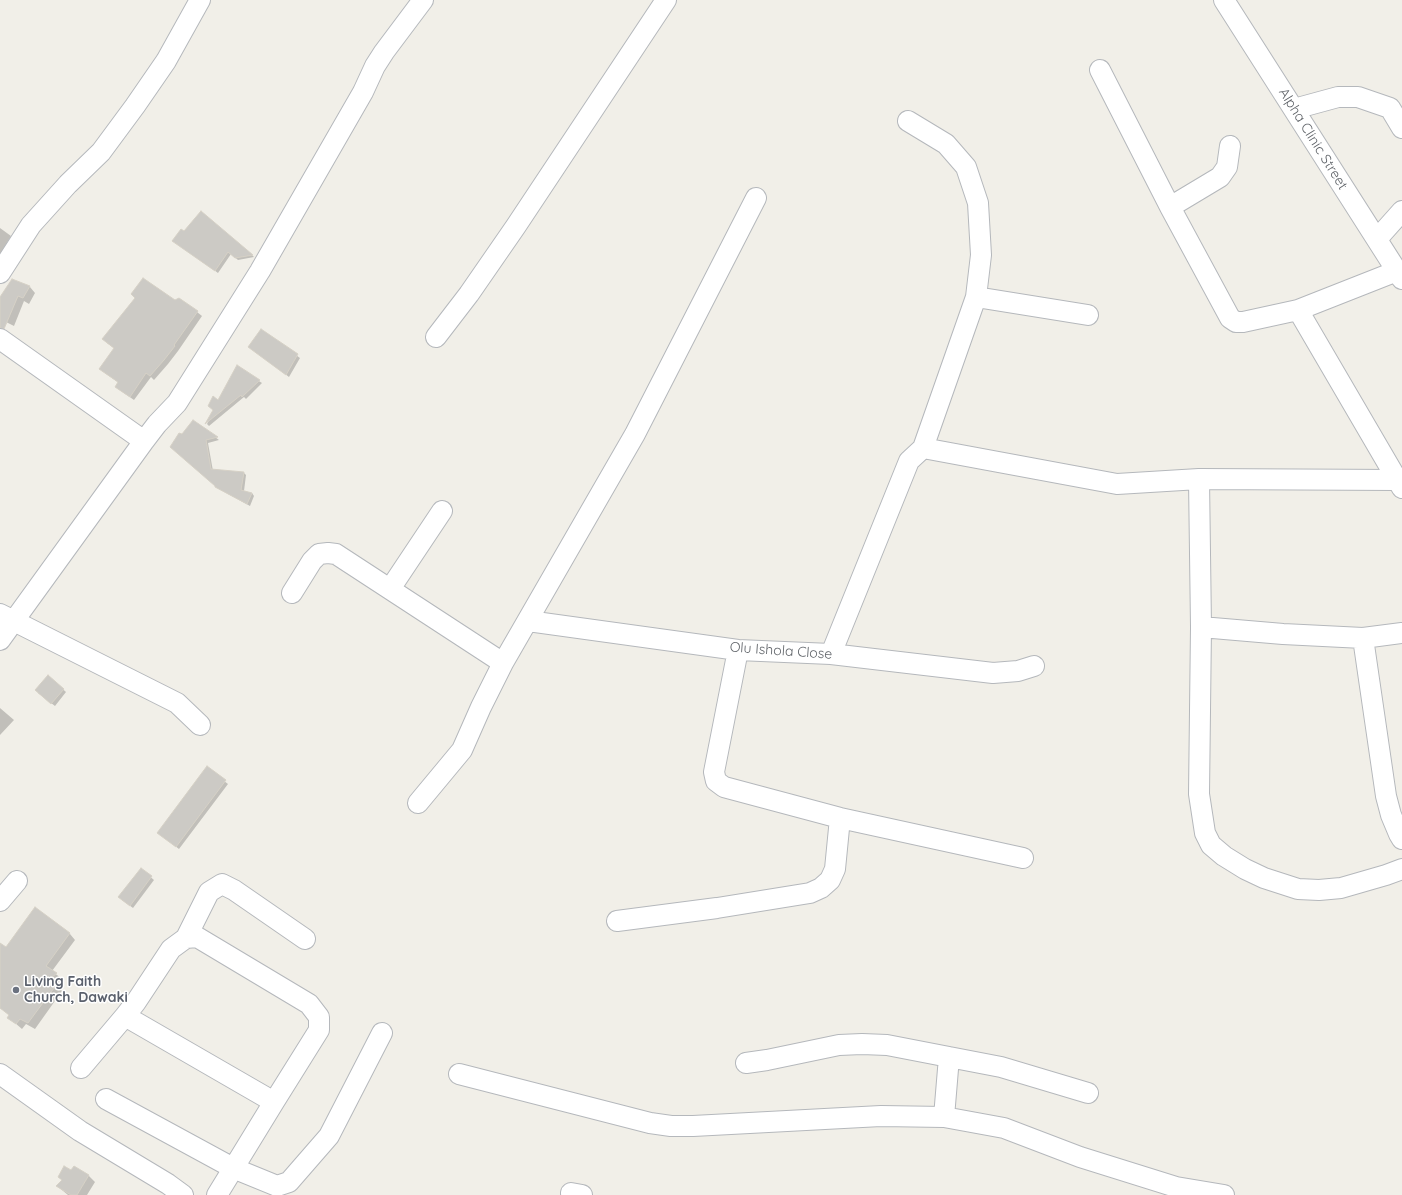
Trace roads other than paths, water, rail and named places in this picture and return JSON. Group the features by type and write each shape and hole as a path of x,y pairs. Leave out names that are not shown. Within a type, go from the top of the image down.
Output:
{"street":[{"path":"0,273 31,225 68,184 101,152 135,106 166,61 200,0"},
{"path":"0,640 8,617 157,424 177,403 260,271 363,92 375,66 423,0"},
{"path":"436,337 469,294 516,226 666,0"},
{"name":"Alpha Clinic Street","path":"1224,0 1400,275"},
{"path":"1100,70 1170,207 1230,318 1236,322 1243,322 1298,310 1400,275"},
{"path":"1294,109 1338,97 1358,97 1390,108 1402,128"},
{"path":"831,654 909,461 923,448 976,297 981,255 978,204 966,167 946,144 908,121"},
{"path":"1170,207 1220,178 1227,167 1230,146"},
{"path":"418,803 462,750 503,663 635,434 756,198"},
{"path":"1377,239 1402,211"},
{"path":"976,297 1088,315"},
{"path":"1298,310 1399,484"},
{"path":"0,339 144,441"},
{"path":"923,448 1116,484 1198,479 1399,484"},
{"path":"1198,479 1201,627 1200,794 1205,833 1211,845 1245,870 1298,889 1319,890 1341,888 1402,869"},
{"path":"390,589 442,512"},
{"path":"292,593 319,554 336,554 503,663"},
{"path":"8,617 177,703 200,725"},
{"name":"Olu Ishola Close","path":"528,621 738,650 831,654 993,674 1018,671 1034,666"},
{"path":"1201,627 1283,634 1363,638 1402,633"},
{"path":"1363,638 1386,796 1391,815 1402,839"},
{"path":"738,650 714,772 716,781 724,787 840,818 1023,858"},
{"path":"617,921 725,907 810,893 821,888 830,880 835,869 840,818"},
{"path":"0,902 18,881"},
{"path":"81,1068 136,1002 171,949 186,938 208,892 222,884 234,890 305,939"},
{"path":"186,938 196,937 309,1004 319,1018 319,1030 217,1195"},
{"path":"125,1016 274,1102"},
{"path":"106,1099 233,1168 277,1186 289,1182 329,1136 382,1033"},
{"path":"746,1063 839,1046 862,1044 887,1045 1000,1067 1088,1093"},
{"path":"944,1117 949,1057"},
{"path":"0,1074 80,1131 168,1184 183,1195"},
{"path":"459,1074 650,1123 672,1126 700,1126 881,1116 944,1117 1004,1128 1174,1191 1224,1195"}],"place":[{"name":"Living Faith Church, Dawaki","path":"16,990"}]}
